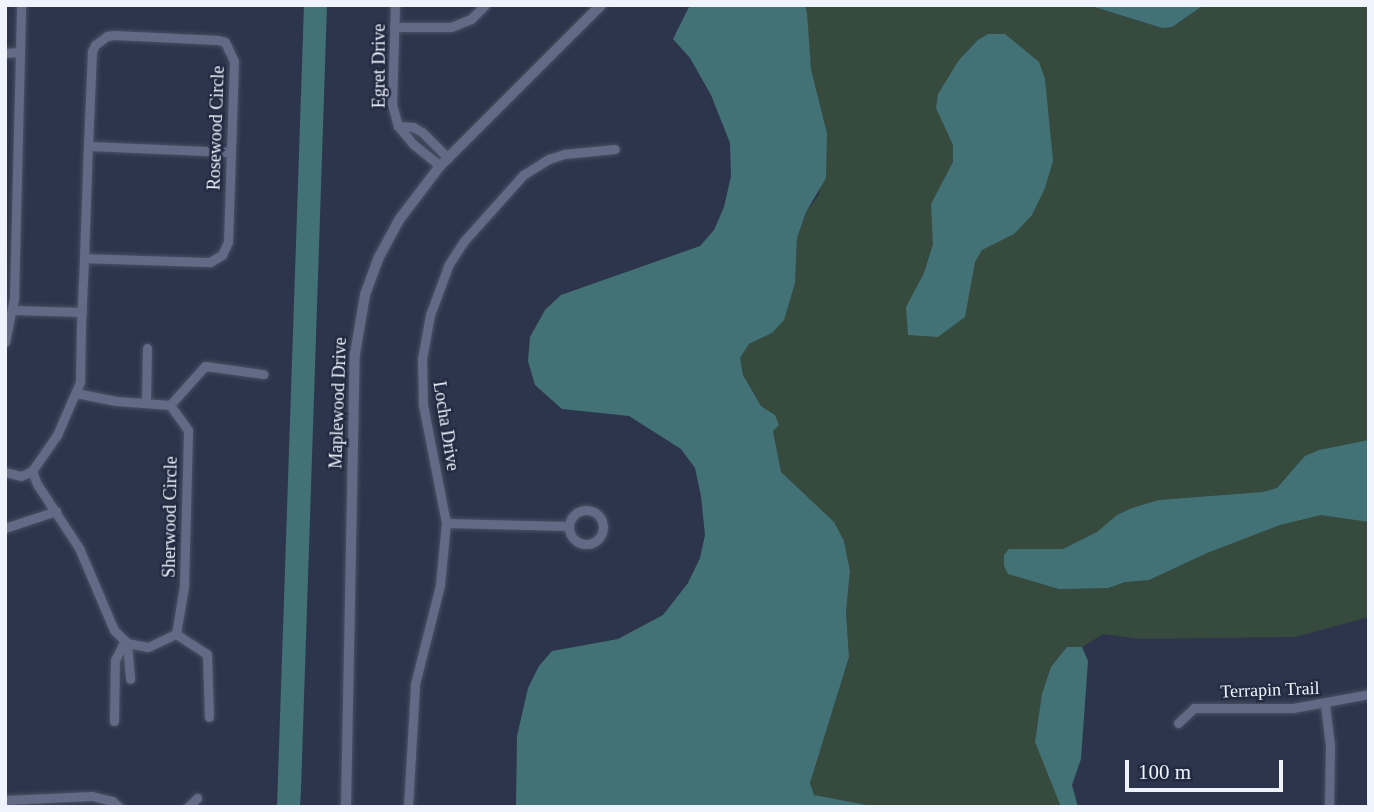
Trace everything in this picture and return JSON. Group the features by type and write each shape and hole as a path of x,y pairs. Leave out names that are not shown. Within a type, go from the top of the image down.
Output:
{"street":[{"path":"5,342 13,310 21,5"},
{"name":"Egret Drive","path":"395,5 391,104 398,126 413,144 444,162"},
{"path":"394,27 451,27 471,19 485,5"},
{"name":"Maplewood Drive","path":"346,807 355,354 359,324 379,259 399,220 444,162 601,5"},
{"name":"Rosewood Circle","path":"82,312 88,146 92,51 100,39 114,35 218,40 230,48 234,61 228,242 222,255 210,262 84,258"},
{"path":"5,53 19,52"},
{"name":"Egret Drive","path":"398,126 413,127 422,132 444,162"},
{"path":"88,146 231,152"},
{"name":"Locha Drive","path":"408,807 415,684 440,585 446,523 425,414 422,378 424,341 438,289 464,241 523,175 564,154 615,149"},
{"path":"5,472 21,476 32,471 57,435 80,382 82,312 13,310"},
{"path":"146,401 147,348"},
{"path":"75,393 116,401 146,401 170,405 205,366 263,374"},
{"name":"Sherwood Circle","path":"170,405 188,430 184,586 176,634"},
{"path":"32,471 37,484 79,548 104,613 126,642 130,679"},
{"path":"5,528 56,511"},
{"path":"446,523 568,526"},
{"path":"126,642 148,648 176,634 207,654 209,716"},
{"path":"114,721 116,651 126,642"},
{"name":"Terrapin Trail","path":"1178,723 1194,708 1293,708 1325,705 1369,694"},
{"path":"1325,705 1330,745 1329,807"},
{"path":"5,800 92,796 112,801 119,807"},
{"path":"188,807 197,798"}],"shaded area":[{"path":"304,5 327,5 301,789 300,807 277,807"},
{"path":"690,5 805,5 807,13 811,69 827,133 826,178 806,212 797,238 795,283 784,320 772,333 749,344 740,358 743,375 761,406 775,415 779,425 773,431 781,472 834,522 844,541 850,571 846,612 849,657 810,783 814,795 878,807 516,807 517,736 528,688 539,666 552,651 618,639 663,615 688,583 700,558 705,535 695,468 681,449 629,416 562,409 535,385 528,361 530,337 545,310 561,295 700,246 714,230 724,207 731,176 730,143 711,95 690,58 673,39"},
{"path":"805,5 1088,5 1162,28 1177,24 1204,5 1369,7 1369,617 1295,637 1140,639 1103,634 1082,647 1067,647 1061,807 878,807 814,795 810,782 849,657 846,612 850,571 844,541 781,472 773,431 775,415 761,406 743,375 740,358 749,344 772,333 790,296 795,283 797,238 806,212 819,195 827,133 811,69"},
{"path":"1088,5 1204,5 1172,27 1162,28"},
{"path":"988,34 1005,34 1039,62 1045,79 1053,161 1045,188 1032,215 1014,234 982,250 975,262 965,317 938,337 908,335 906,307 924,273 933,244 931,204 953,162 953,145 936,108 938,94 959,60 978,40"},
{"path":"1369,440 1369,522 1321,515 1280,525 1207,553 1149,580 1125,582 1108,588 1059,589 1008,574 1004,566 1004,555 1009,549 1063,549 1097,532 1117,515 1159,500 1263,492 1277,488 1305,456 1319,450"},
{"path":"1067,647 1082,647 1088,661 1081,759 1072,785 1078,807 1061,807 1035,742 1042,694 1051,667"}]}
